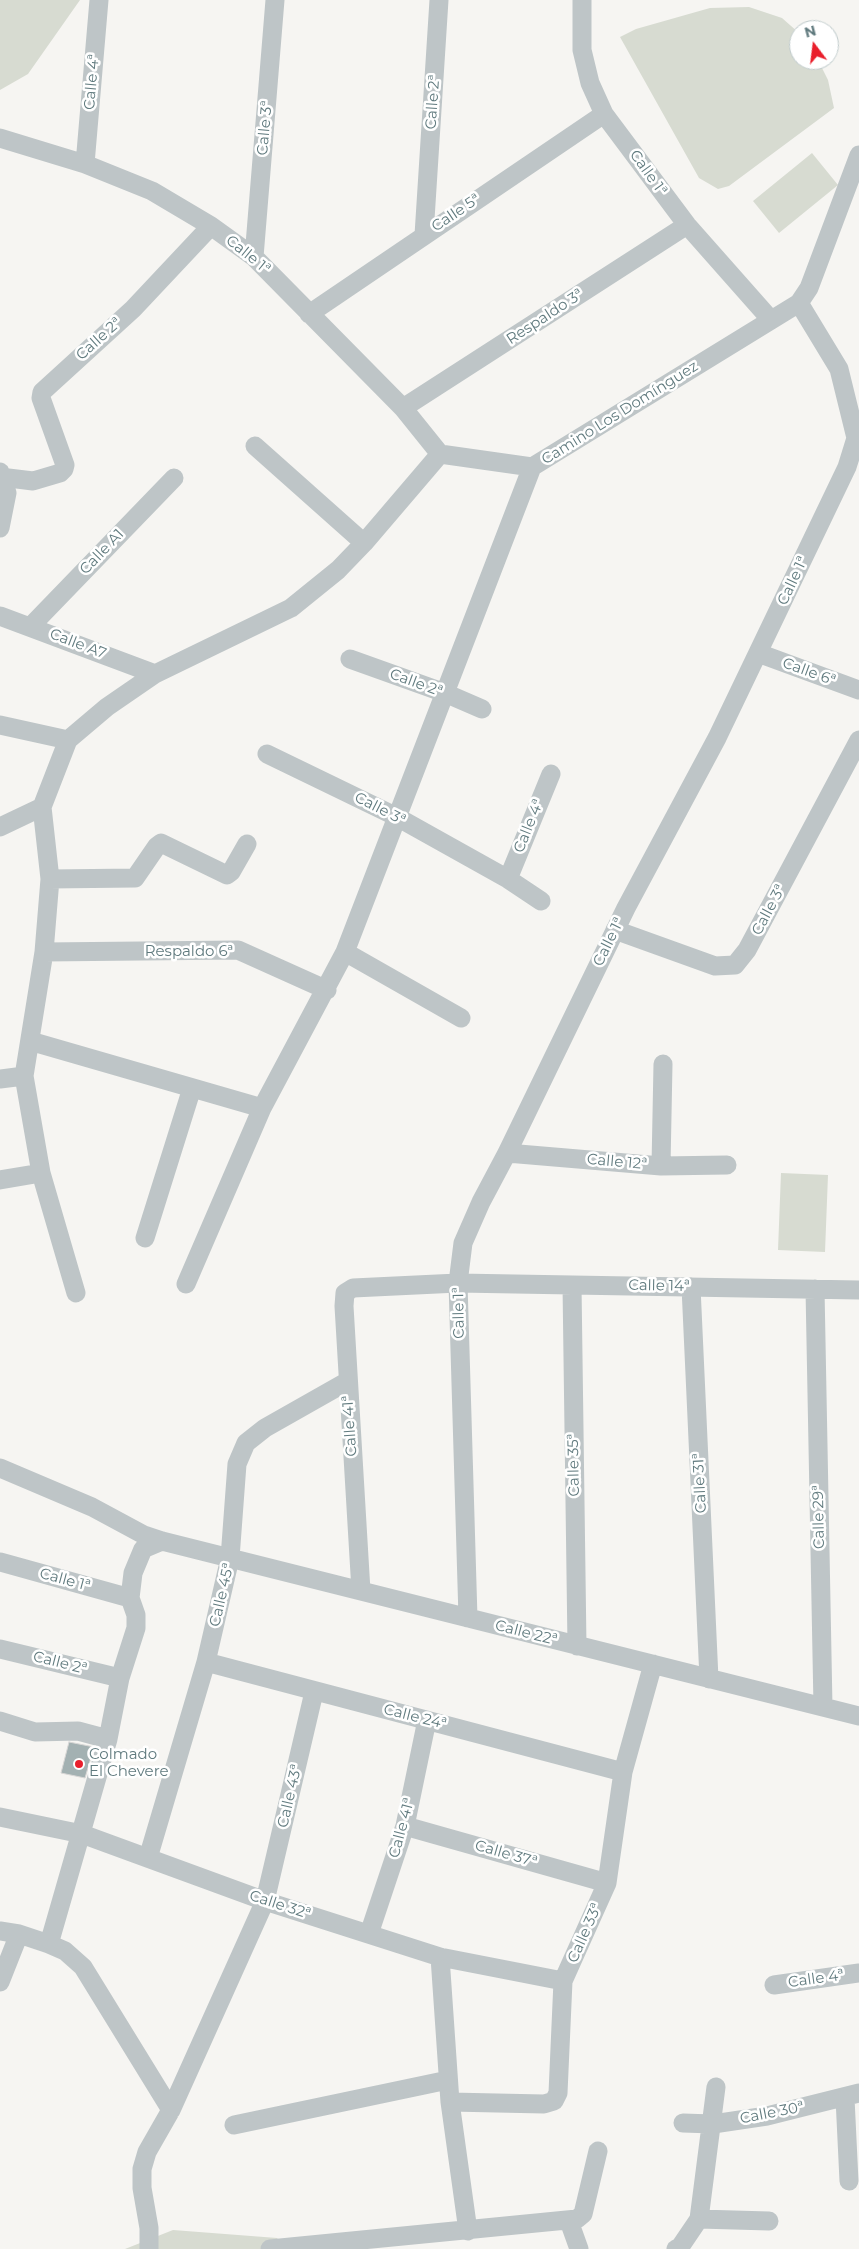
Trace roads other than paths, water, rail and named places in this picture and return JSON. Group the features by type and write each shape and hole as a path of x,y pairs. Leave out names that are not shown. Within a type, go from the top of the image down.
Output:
{"street":[{"name":"Calle 4ª","path":"85,164 99,0"},
{"name":"Calle 3ª","path":"254,257 275,0"},
{"name":"Calle 2ª","path":"424,235 439,0"},
{"name":"Calle 1ª","path":"582,0 582,50 590,83 604,114 687,225 771,320"},
{"name":"Calle 5ª","path":"309,314 604,114"},
{"name":"Calle 1ª","path":"0,138 85,164 152,191 211,226 254,257 403,408 440,454"},
{"name":"Camino Los Domínguez","path":"440,454 532,467 799,303 809,288 859,154"},
{"name":"Respaldo 3ª","path":"403,408 687,225"},
{"name":"Calle 2ª","path":"0,475 33,481 64,469 65,465 41,398 42,392 133,309 211,226"},
{"name":"Calle 1ª","path":"468,1618 458,1283 463,1243 480,1202 508,1153 615,930 717,738 847,467 858,438 838,369 799,303"},
{"path":"255,446 364,543"},
{"path":"76,1293 41,1173 24,1076 44,952 50,878 42,807 68,740 107,707 155,674 291,608 338,570 364,543 440,454"},
{"path":"186,1284 262,1108 345,952 532,467"},
{"path":"0,475 7,493 0,528"},
{"name":"Calle A1","path":"30,627 174,478"},
{"name":"Calle A7","path":"0,616 155,674"},
{"name":"Calle 6ª","path":"758,654 859,690"},
{"name":"Calle 2ª","path":"350,659 445,693 482,709"},
{"path":"0,725 68,740"},
{"name":"Calle 3ª","path":"615,930 715,966 736,966 752,941 859,740"},
{"name":"Calle 3ª","path":"268,754 397,817 508,879 541,901"},
{"name":"Calle 4ª","path":"508,879 551,774"},
{"path":"0,828 42,807"},
{"path":"50,878 135,878 157,846 161,844 227,875 231,872 247,844"},
{"name":"Respaldo 6ª","path":"44,952 238,950 326,990"},
{"path":"345,952 461,1018"},
{"path":"30,1041 262,1108"},
{"path":"661,1166 663,1064"},
{"path":"0,1079 24,1076"},
{"path":"144,1238 192,1088"},
{"name":"Calle 12ª","path":"508,1153 661,1166 727,1165"},
{"path":"0,1180 41,1173"},
{"name":"Calle 14ª","path":"458,1283 859,1290"},
{"name":"Calle 41ª","path":"361,1591 348,1381 345,1293 353,1288 458,1283"},
{"name":"Calle 35ª","path":"572,1285 578,1646"},
{"name":"Calle 31ª","path":"691,1287 710,1679"},
{"name":"Calle 29ª","path":"815,1289 823,1707"},
{"name":"Calle 45ª","path":"148,1858 206,1662 230,1558 237,1464 246,1443 265,1428 348,1381"},
{"name":"Calle 22ª","path":"0,1468 92,1507 144,1535 162,1541 823,1707"},
{"path":"49,1944 108,1740 120,1678 136,1628 136,1615 130,1598 132,1573 143,1549 162,1541"},
{"name":"Calle 1ª","path":"0,1562 130,1598"},
{"name":"Calle 2ª","path":"0,1648 120,1678"},
{"name":"Calle 24ª","path":"206,1662 623,1772"},
{"name":"Calle 33ª","path":"450,2102 544,2104 554,2101 558,2093 563,1981 607,1882 623,1772 653,1664"},
{"name":"Calle 43ª","path":"149,2249 149,2228 142,2188 142,2169 147,2152 171,2110 265,1901 314,1692"},
{"path":"823,1707 859,1716"},
{"name":"Calle 41ª","path":"369,1934 405,1826 427,1720"},
{"path":"0,1721 36,1732 78,1731 108,1740"},
{"name":"Calle 32ª","path":"0,1817 82,1834 265,1901 440,1957 563,1981"},
{"name":"Calle 37ª","path":"405,1826 607,1882"},
{"path":"0,1931 19,1934 49,1944 65,1951 83,1966 171,2110"},
{"path":"0,1982 19,1934"},
{"path":"440,1957 450,2102 468,2231"},
{"name":"Calle 4ª","path":"774,1985 859,1972"},
{"path":"234,2125 448,2080"},
{"path":"676,2249 680,2247 699,2219 713,2124 716,2087"},
{"path":"849,2181 852,2096"},
{"name":"Calle 30ª","path":"683,2124 713,2124 767,2116 852,2096"},
{"path":"270,2249 577,2220 583,2214 598,2151"},
{"path":"699,2219 768,2220"},
{"path":"569,2221 579,2249"}],"place":[{"name":"Colmado El Chevere","path":"79,1764"}]}
